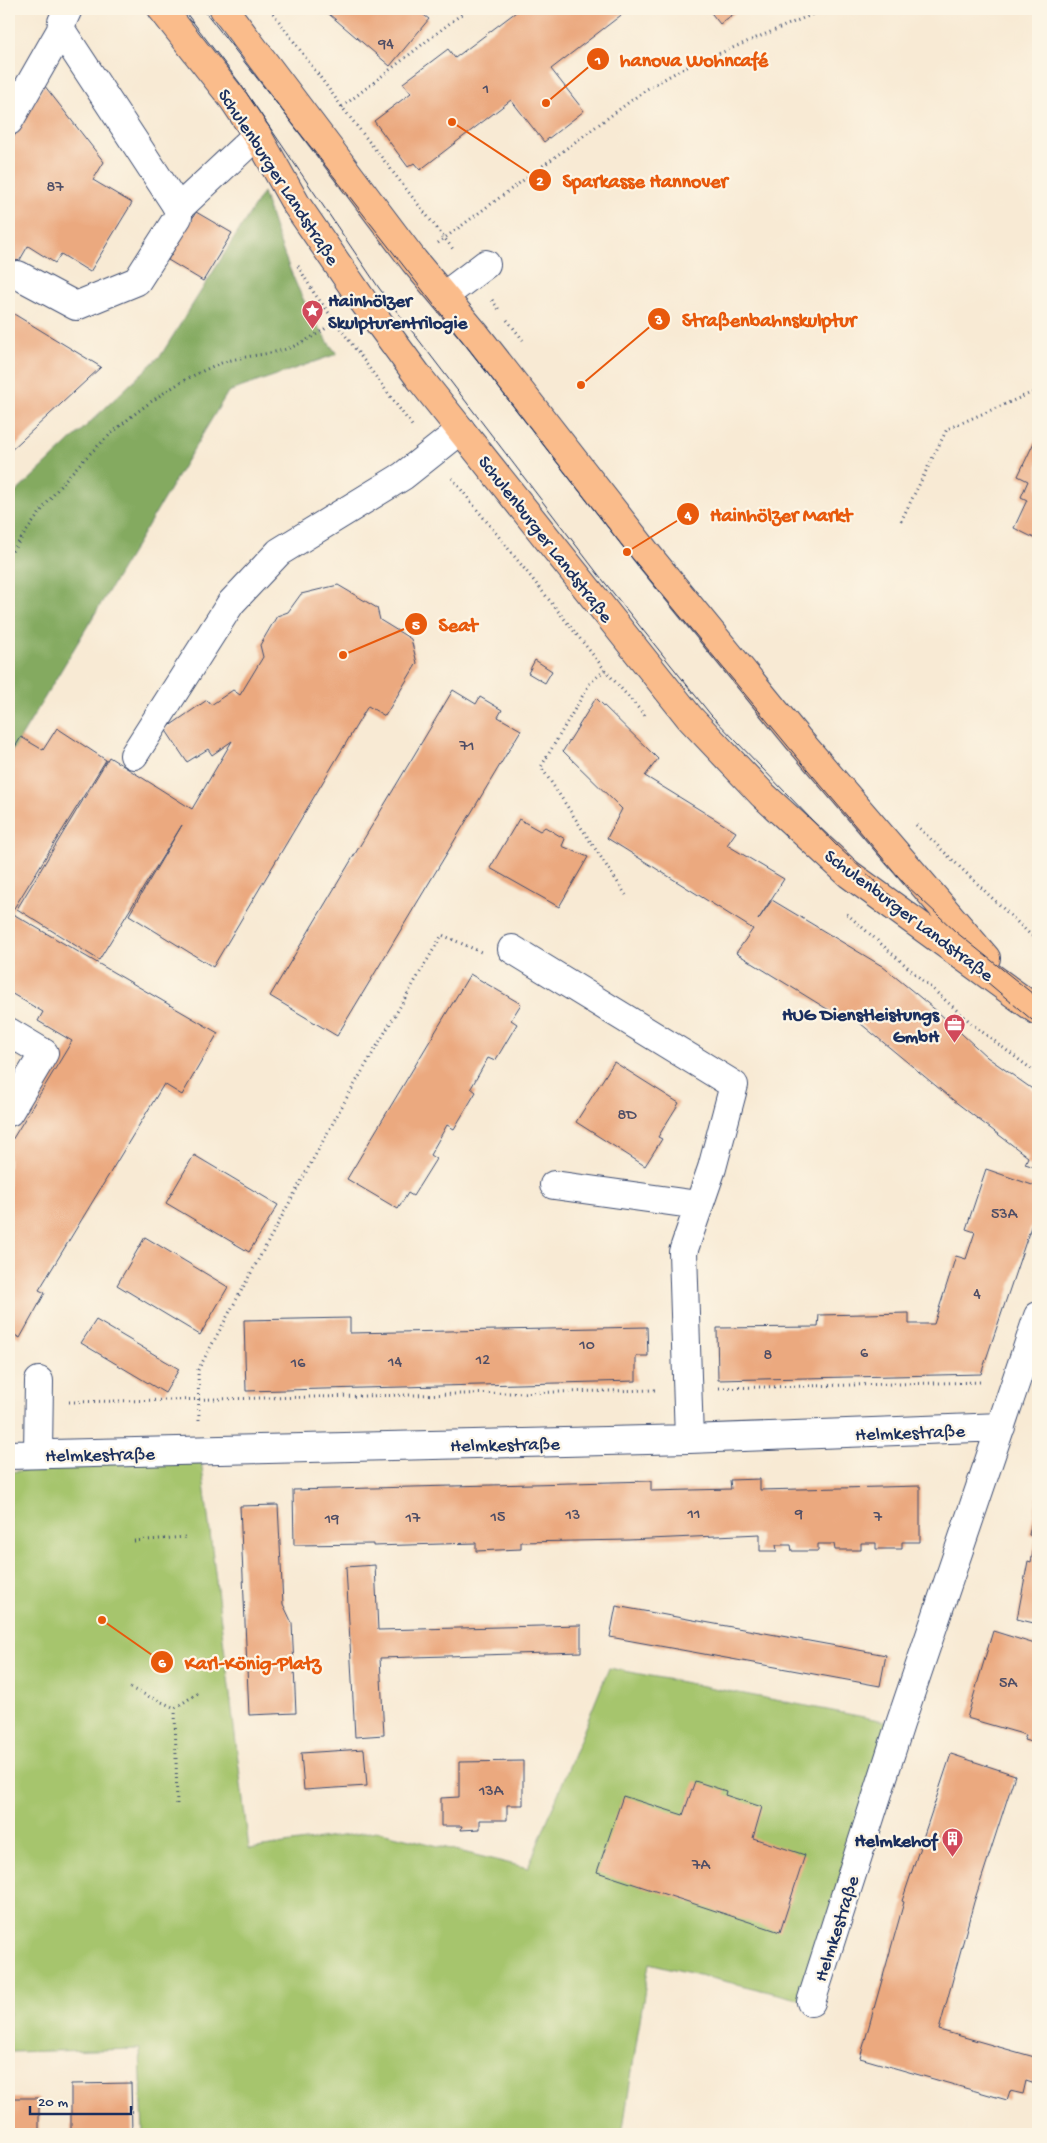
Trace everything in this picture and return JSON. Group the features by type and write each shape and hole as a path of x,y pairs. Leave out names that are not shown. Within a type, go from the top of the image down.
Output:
{"main road":[{"name":"Schulenburger Landstraße","path":"162,9 233,99 257,135 296,204 363,301 421,380 690,718 764,795 850,874 1038,1010"},
{"name":"Schulenburger Landstraße","path":"224,9 414,261 444,296 714,637 1014,992"}],"street":[{"path":"65,20 178,209"},
{"path":"9,121 65,20"},
{"path":"18,275 76,306 137,281 176,222 178,209 257,135"},
{"path":"444,296 479,269"},
{"path":"134,755 231,603 279,552 403,476 461,430"},
{"path":"512,949 734,1085 712,1168 683,1252 689,1439"},
{"path":"9,1032 44,1053 9,1112"},
{"path":"554,1185 698,1205"},
{"name":"Helmkestraße","path":"811,2002 900,1724 1038,1316"},
{"path":"38,1392 38,1454"},
{"name":"Helmkestraße","path":"9,1455 689,1439 1001,1427"}],"path":[{"path":"270,9 342,107 444,238 479,269 524,344"},
{"path":"342,107 468,9"},
{"path":"414,261 647,89 680,70 825,9"},
{"path":"9,555 66,479 125,420 216,364 245,356 284,350 313,336 363,301"},
{"path":"393,400 421,380"},
{"path":"901,521 947,429 1038,390"},
{"path":"605,670 590,683 541,767 626,895"},
{"path":"910,819 1038,942"},
{"path":"200,1450 198,1370 346,1099 442,935 495,959 512,949"},
{"path":"38,1392 199,1399 1017,1381"},
{"path":"134,1541 186,1536"},
{"path":"130,1688 175,1708"},
{"path":"175,1708 198,1693"},
{"path":"175,1708 177,1807"}],"green space":[{"path":"263,192 277,235 302,297 324,336 337,354 228,392 9,757 9,499 161,355"},
{"path":"200,1451 249,1849 377,1831 528,1868 609,1668 900,1724 811,2002 649,1963 622,2134 143,2134 140,2049 9,2052 9,1472"}],"building":[{"path":"323,9 416,9 429,19 390,66"},
{"path":"520,9 629,9 551,69 584,111 544,142 511,100 420,170 414,163 408,167 374,121 411,93 403,83 448,49 455,58"},
{"path":"708,9 740,9 720,24"},
{"path":"44,85 104,162 93,180 132,203 90,272 61,254 55,263 28,246 9,279 9,145"},
{"path":"196,212 232,233 203,281 168,260"},
{"path":"9,311 101,367 9,452"},
{"path":"1038,434 1038,540 1014,528 1027,500 1021,497 1028,481 1018,476"},
{"path":"338,585 377,608 380,620 411,639 417,663 385,716 368,706 213,967 129,915 182,825 99,960 17,909 109,757 192,809 232,741 212,755 208,749 187,762 165,729 207,700 211,705 233,690 240,695 263,657 260,645 277,616 288,612 301,594"},
{"path":"535,660 552,671 545,683 528,673"},
{"path":"453,690 476,704 480,697 502,710 498,717 521,730 337,1036 270,996"},
{"path":"596,698 658,759 645,776 736,832 727,845 784,879 758,920 772,900 882,966 938,1012 987,1057 1038,1093 1038,1168 1025,1164 1028,1157 953,1100 849,1014 845,1020 736,953 753,929 607,838 622,809 563,751"},
{"path":"57,728 106,760 11,913 9,912 9,757 21,737 43,750"},
{"path":"519,819 540,831 545,827 565,839 562,846 588,857 559,907 490,868"},
{"path":"13,914 218,1033 182,1095 164,1084 39,1290 45,1293 20,1338 13,1334 9,1340 9,1282 13,1275 9,1273 9,1145 72,1041 38,1021 43,1012 9,992 9,921"},
{"path":"470,974 521,1004 511,1020 517,1024 495,1061 488,1058 471,1088 476,1092 454,1129 447,1125 430,1155 436,1159 413,1196 408,1193 398,1209 347,1179"},
{"path":"614,1062 679,1103 658,1137 662,1139 645,1166 576,1122"},
{"path":"194,1155 278,1205 249,1252 166,1203"},
{"path":"986,1169 1038,1187 1038,1206 981,1374 718,1380 717,1328 818,1327 819,1315 909,1313 909,1324 934,1324 956,1256 966,1259 975,1232 966,1229"},
{"path":"145,1237 228,1287 200,1335 117,1285"},
{"path":"350,1318 350,1333 647,1327 648,1356 636,1356 636,1381 246,1391 244,1320"},
{"path":"96,1320 179,1369 165,1393 81,1343"},
{"path":"760,1479 760,1490 920,1486 920,1542 902,1542 902,1549 876,1549 876,1543 861,1543 861,1550 835,1550 834,1544 818,1544 818,1551 792,1551 791,1545 776,1545 777,1551 760,1551 760,1534 628,1540 521,1542 521,1549 476,1551 476,1543 373,1546 373,1544 294,1545 293,1490 651,1481 651,1491 731,1489 730,1480"},
{"path":"1037,1497 1038,1624 1017,1619 1028,1561 1031,1562 1036,1537 1029,1535"},
{"path":"278,1505 283,1604 292,1623 296,1713 249,1715 240,1506"},
{"path":"375,1565 378,1630 581,1625 581,1652 380,1658 384,1735 355,1737 346,1567"},
{"path":"616,1606 886,1655 880,1686 610,1637"},
{"path":"993,1631 1038,1645 1038,1744 1024,1740 1026,1735 967,1718"},
{"path":"364,1749 367,1786 304,1790 301,1753"},
{"name":"Helmkehof","path":"951,1754 1015,1775 974,1902 939,2030 1038,2058 1038,2085 1026,2081 1023,2094 1010,2091 1007,2100 860,2058 904,1902 902,1901"},
{"path":"523,1761 523,1805 507,1805 507,1820 480,1820 480,1829 461,1830 462,1826 441,1826 441,1798 459,1797 459,1762"},
{"path":"695,1781 726,1791 725,1795 762,1807 753,1838 805,1855 780,1932 597,1872 623,1796 683,1815"},
{"path":"131,2083 132,2134 71,2134 71,2084"},
{"path":"9,2098 39,2098 39,2134 9,2134"}],"tram line":[{"path":"183,9 239,82 379,288 598,574 711,715 836,845 948,949 1038,1025"},
{"path":"203,9 627,552 802,763 903,882 956,932 1038,998"}],"place":[{"name":"hanova Wohncafé","path":"546,103"},
{"name":"Sparkasse Hannover","path":"452,122"},
{"name":"Hainhölzer Skulpturentrilogie","path":"312,329"},
{"name":"Straßenbahnskulptur","path":"581,385"},
{"name":"Hainhölzer Markt","path":"627,552"},
{"name":"Seat","path":"343,655"},
{"name":"HUG Dienstleistungs GmbH","path":"955,1043"},
{"name":"Karl-König-Platz","path":"102,1620"},
{"name":"Helmkehof","path":"953,1858"}]}
